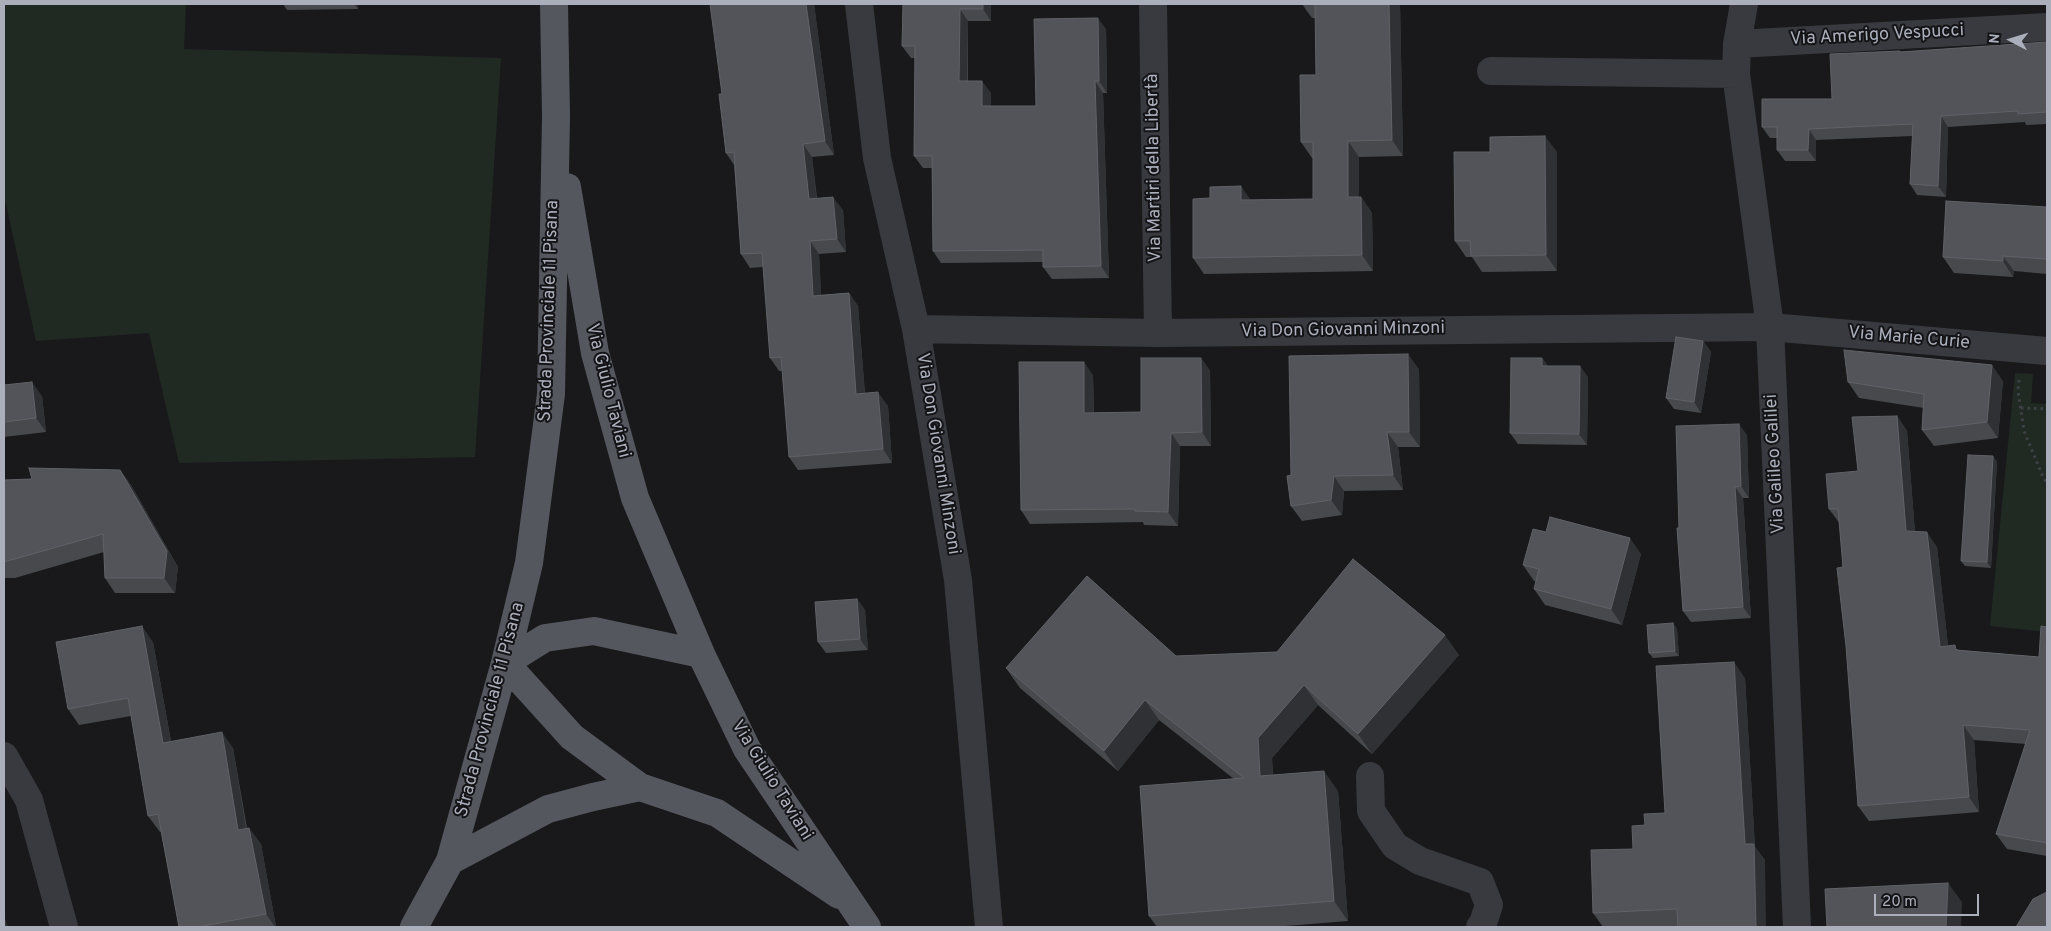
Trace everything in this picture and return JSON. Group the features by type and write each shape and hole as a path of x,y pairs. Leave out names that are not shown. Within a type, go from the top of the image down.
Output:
{"main road":[{"name":"Strada Provinciale 11 Pisana","path":"414,927 450,861 505,663 529,564 551,394 556,116 554,4"},
{"name":"Via Giulio Taviani","path":"556,116 595,353 635,498 701,654 747,749 867,927"},
{"path":"505,663 544,638 594,631 701,654"},
{"name":"Via Giulio Taviani","path":"505,663 572,737 640,787 717,814 850,903"},
{"path":"450,861 548,809 640,787"}],"street":[{"name":"Via Don Giovanni Minzoni","path":"859,4 876,158 916,329 958,580 989,927"},
{"name":"Via Martiri della Libertà","path":"1153,4 1158,333"},
{"name":"Via Galileo Galilei","path":"1744,4 1737,44 1736,74 1770,327 1796,927"},
{"name":"Via Amerigo Vespucci","path":"1737,44 2047,27"},
{"path":"1491,71 1736,74"},
{"name":"Via Don Giovanni Minzoni","path":"916,329 1158,333 1770,327"},
{"name":"Via Marie Curie","path":"1770,327 2035,350"},
{"path":"4,756 29,800 64,927"},
{"path":"1370,776 1371,811 1395,846 1420,861 1480,882 1488,905 1483,924 1480,927"}],"path":[{"path":"2035,350 2018,391 2024,431 2047,483"},
{"path":"2021,408 2047,409"}],"shaded area":[{"path":"4,4 186,4 184,49 501,58 475,457 179,463 149,333 36,341 4,195"},
{"path":"2015,373 2033,374 2031,403 2047,404 2047,632 1990,626"}],"building":[{"path":"710,4 806,4 825,141 803,144 809,199 833,197 837,239 810,241 813,296 849,293 856,394 878,392 883,449 789,457 781,357 770,358 762,253 741,254 734,152 726,153 719,94 722,94"},
{"path":"903,4 983,4 983,9 960,9 959,81 982,81 982,106 1036,106 1034,19 1098,18 1099,81 1095,81 1101,266 1043,267 1043,250 933,251 932,156 914,156 915,46 902,46"},
{"path":"1315,4 1389,4 1392,140 1348,141 1348,197 1361,197 1362,255 1193,258 1193,199 1210,198 1210,187 1241,186 1241,200 1313,199 1313,142 1301,142 1300,75 1316,75"},
{"path":"2047,42 2047,112 2018,114 2018,111 1941,116 1938,186 1910,184 1913,124 1809,129 1808,150 1777,150 1777,127 1762,127 1762,99 1832,99 1830,54 1900,52"},
{"path":"1545,136 1546,255 1471,256 1470,241 1455,241 1454,152 1490,152 1490,137"},
{"path":"1946,201 2047,207 2047,259 2003,256 2003,261 1943,257"},
{"path":"1676,337 1703,341 1694,402 1666,398"},
{"path":"1844,350 1992,365 1987,422 1922,430 1924,394 1848,382"},
{"path":"1408,354 1409,432 1387,432 1393,475 1334,476 1331,500 1291,506 1287,476 1291,475 1289,356"},
{"path":"1141,358 1201,358 1202,432 1171,433 1168,512 1135,511 1135,509 1021,510 1019,362 1084,362 1084,413 1141,412"},
{"path":"1511,358 1542,358 1542,366 1580,366 1579,434 1510,433"},
{"path":"32,382 36,418 4,422 4,385"},
{"path":"1897,416 1906,531 1927,532 1940,647 1955,645 1956,650 2039,657 2041,626 2047,627 2047,843 1996,834 2030,730 1963,725 1969,797 1858,806 1846,646 1837,568 1843,567 1838,509 1829,509 1826,474 1858,471 1852,417"},
{"path":"1739,424 1741,486 1735,487 1743,607 1683,611 1677,528 1679,528 1676,426"},
{"path":"1968,455 1993,456 1987,562 1961,561"},
{"path":"29,468 120,470 167,551 164,578 105,578 103,534 4,562 4,480 32,479"},
{"path":"1550,517 1630,538 1611,609 1534,589 1539,569 1523,565 1533,529 1546,532"},
{"path":"1353,559 1445,635 1358,734 1304,685 1258,738 1260,776 1324,771 1334,901 1149,916 1140,786 1244,778 1145,700 1104,751 1006,668 1087,576 1176,656 1277,652"},
{"path":"857,599 860,639 818,642 815,602"},
{"path":"1673,623 1675,651 1649,653 1647,625"},
{"path":"142,626 163,743 222,732 238,830 249,828 266,914 198,927 179,927 158,814 148,816 128,698 68,709 56,642"},
{"path":"1734,662 1745,844 1754,844 1756,927 1678,927 1677,909 1593,913 1591,850 1633,849 1632,826 1645,825 1644,814 1665,813 1656,666"},
{"path":"1948,883 1946,927 1827,927 1825,889"},
{"path":"2047,892 2047,927 2016,927 2033,899"}]}
